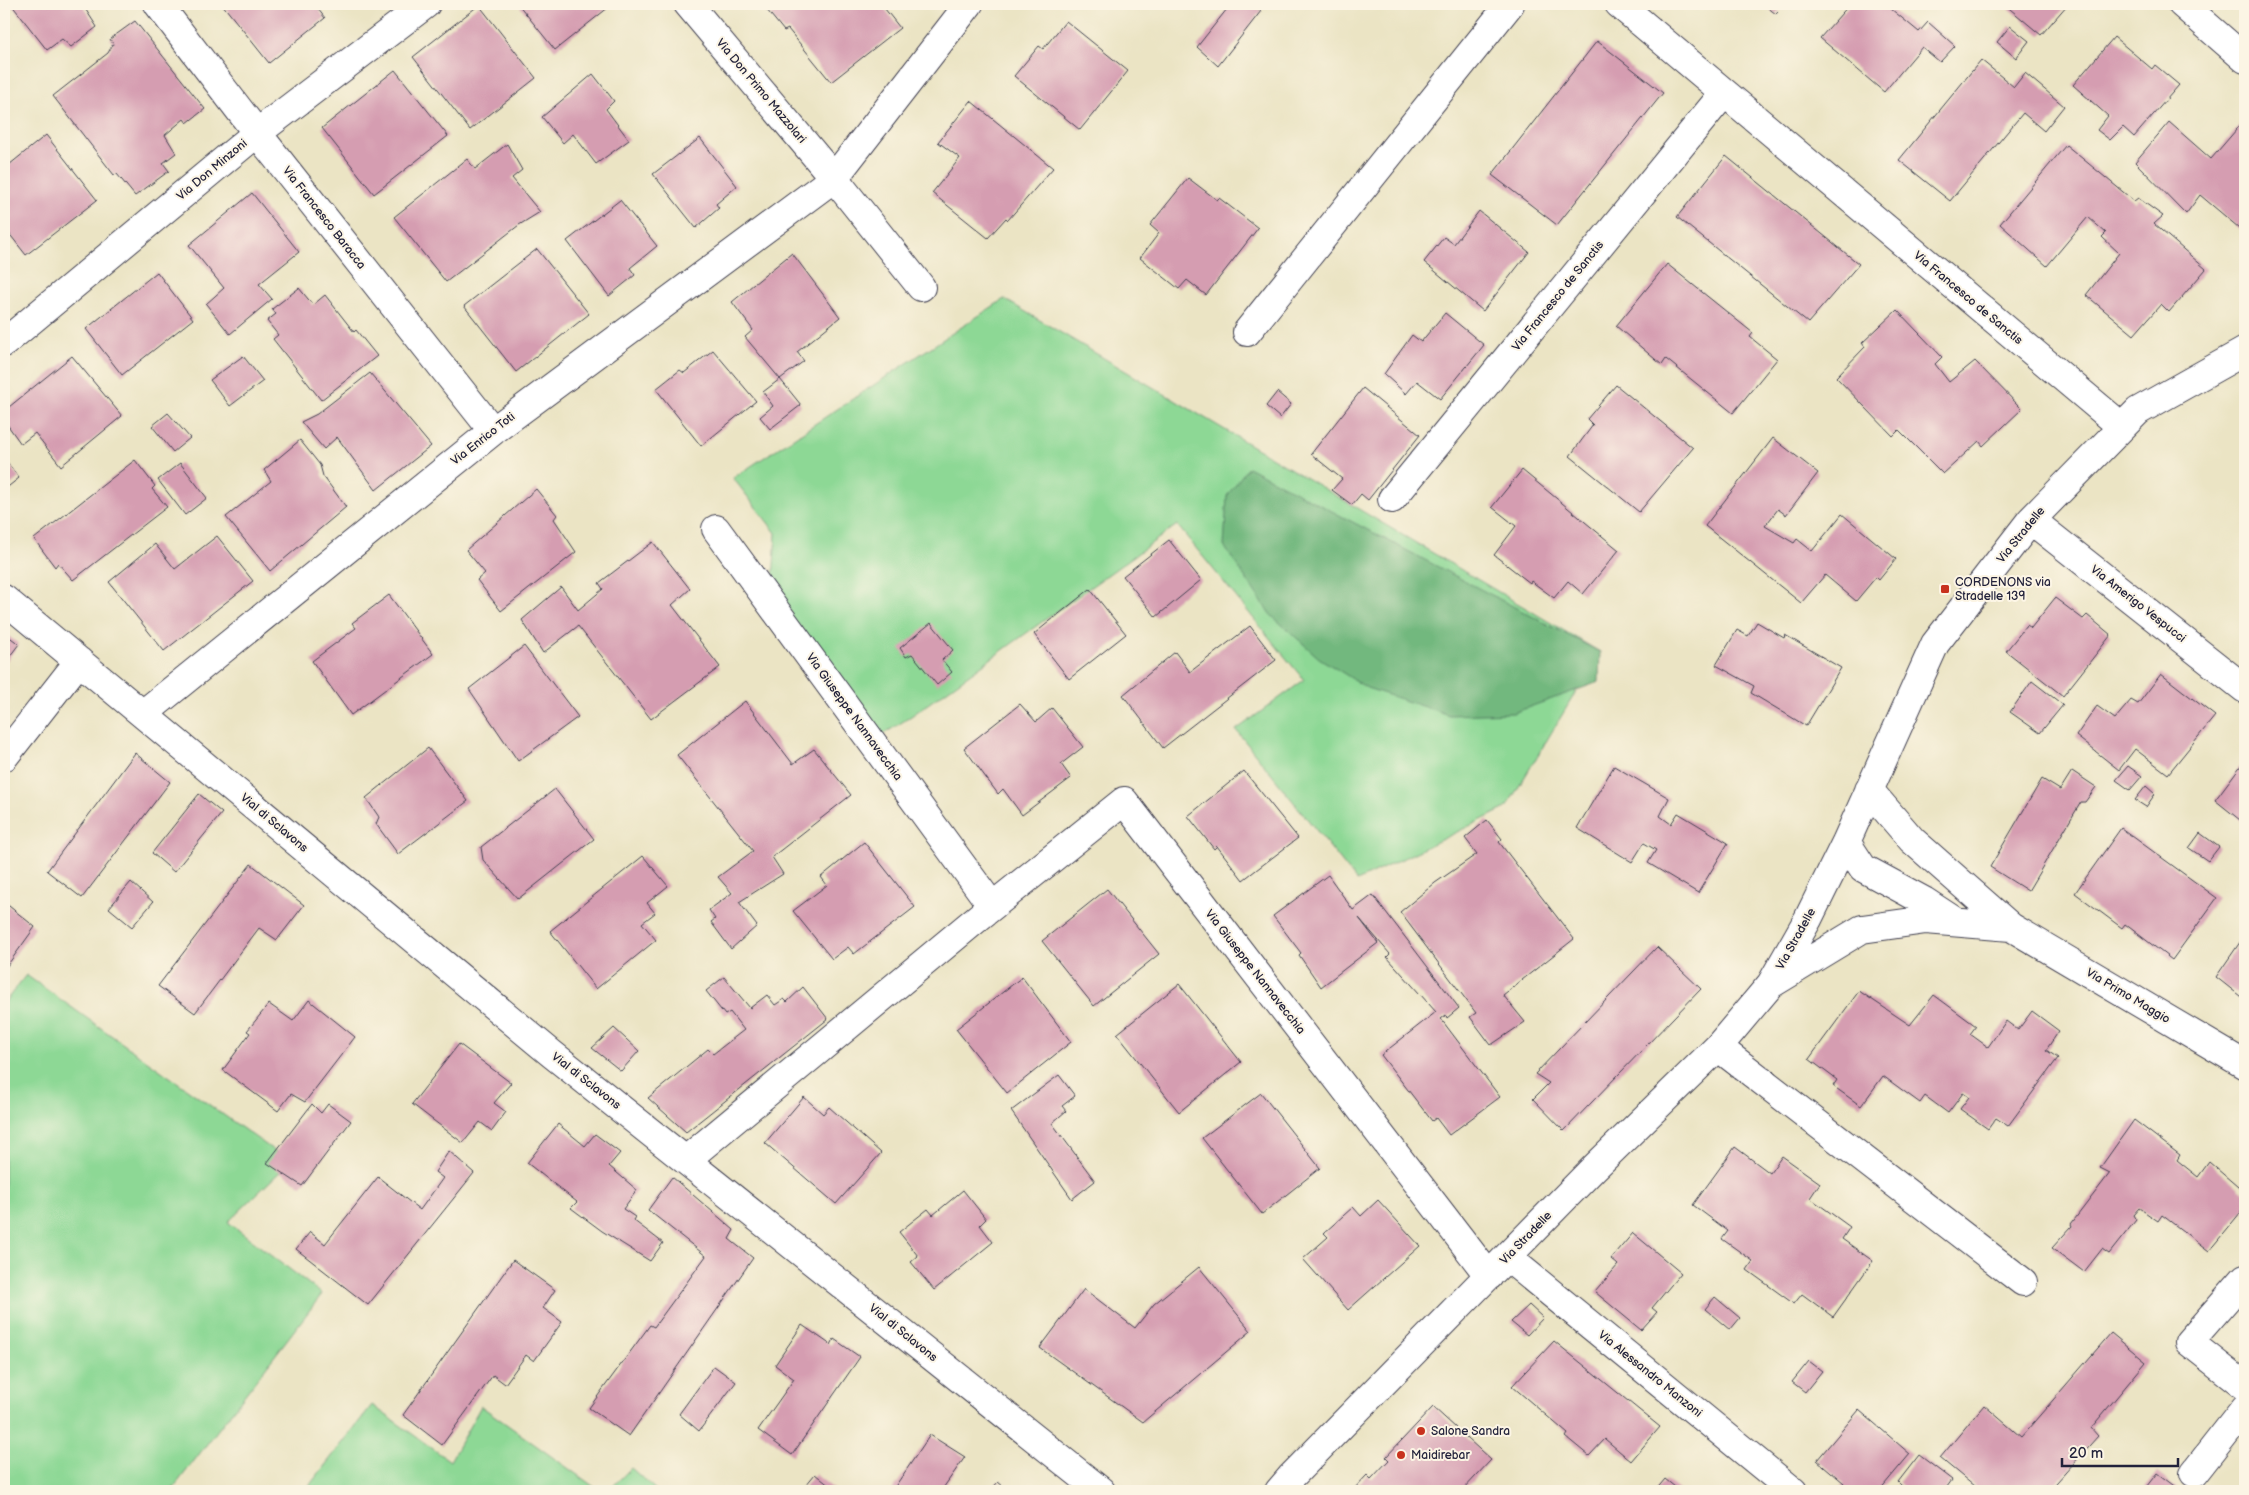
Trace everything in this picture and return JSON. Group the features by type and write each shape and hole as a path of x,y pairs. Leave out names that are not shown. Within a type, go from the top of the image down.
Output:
{"street":[{"name":"Via Francesco Baracca","path":"158,4 492,431"},
{"name":"Via Don Minzoni","path":"4,343 257,133 426,4"},
{"name":"Via Don Primo Mazzolari","path":"688,4 834,178 921,287"},
{"path":"834,178 969,4"},
{"path":"1247,332 1510,4"},
{"name":"Via Francesco de Sanctis","path":"1619,4 2121,426"},
{"path":"2182,4 2245,59"},
{"name":"Via Francesco de Sanctis","path":"1392,499 1724,93"},
{"name":"Via Enrico Toti","path":"144,714 492,431 834,178"},
{"name":"Via Stradelle","path":"1279,1491 1498,1266 1718,1047 1771,984 1808,919 1846,842 1936,644 2030,520 2121,426 2138,411 2245,351"},
{"name":"Via Amerigo Vespucci","path":"2030,520 2245,689"},
{"name":"Via Giuseppe Nannavecchia","path":"716,528 992,906"},
{"name":"Vial di Sclavons","path":"4,599 552,1054 1101,1491"},
{"path":"4,757 79,662"},
{"name":"Via Primo Maggio","path":"1869,790 1912,840 2011,927 2245,1065"},
{"name":"Via Giuseppe Nannavecchia","path":"686,1160 992,906 1124,801 1498,1266"},
{"name":"Via Primo Maggio","path":"1846,842 1863,868 1924,901 1957,923"},
{"name":"Via Primo Maggio","path":"1771,984 1862,929 1926,920 2011,927"},
{"path":"1718,1047 2023,1282"},
{"name":"Via Alessandro Manzoni","path":"1498,1266 1793,1491"},
{"path":"2245,1278 2189,1342 2245,1386"},
{"path":"2194,1473 2245,1408"}],"green space":[{"path":"1004,299 1600,652 1506,808 1357,881 1236,730 1304,680 1177,525 882,735 772,596 776,533 733,478"},
{"path":"1248,467 1600,652 1599,682 1513,713 1449,715 1367,688 1319,658 1270,614 1224,546 1227,496"},
{"path":"26,975 290,1162 228,1222 322,1294 171,1491 4,1491 4,1003"},
{"path":"372,1405 450,1461 481,1406 600,1491 305,1491"},
{"path":"631,1468 657,1491 608,1491"}],"building":[{"path":"11,4 88,4 84,7 97,27 71,47 62,39 47,50"},
{"path":"222,4 314,4 325,18 269,63"},
{"path":"518,4 606,4 609,7 555,50"},
{"path":"762,4 881,4 900,28 831,82 788,29 784,31"},
{"path":"1231,4 1252,4 1261,11 1218,66 1197,47"},
{"path":"1763,4 1786,4 1776,14"},
{"path":"1850,4 1885,4 1919,32 1928,22 1955,46 1940,62 1922,47 1884,92 1820,38"},
{"path":"2004,4 2068,4 2041,35"},
{"path":"479,5 536,78 470,130 413,57"},
{"path":"135,21 205,109 187,123 184,119 165,135 176,153 163,163 169,171 135,196 117,174 114,175 53,96 108,53 113,44 110,39"},
{"path":"1066,21 1128,71 1080,130 1014,76 1039,46 1043,49"},
{"path":"2010,26 2029,41 2016,58 1997,42"},
{"path":"2114,37 2152,69 2155,65 2179,85 2134,137 2123,127 2110,140 2097,130 2108,116 2073,85"},
{"path":"1597,41 1663,93 1557,225 1492,175"},
{"path":"1981,60 2014,87 2025,73 2064,106 2044,131 2023,113 1950,201 1899,160"},
{"path":"395,70 448,136 374,194 322,128"},
{"path":"593,74 614,101 606,109 629,140 596,164 573,134 563,143 542,117"},
{"path":"971,101 1053,168 1008,220 1006,218 988,238 932,193 960,158 938,142"},
{"path":"2169,122 2211,159 2243,122 2245,124 2245,233 2200,195 2186,214 2135,162"},
{"path":"46,135 97,200 26,255 4,227 4,169"},
{"path":"700,138 737,186 716,204 719,208 696,228 653,174"},
{"path":"507,144 522,170 512,178 540,212 519,225 446,282 394,217 467,159 475,169"},
{"path":"2066,145 2134,201 2138,198 2163,216 2154,224 2206,269 2169,312 2161,304 2134,335 2086,295 2119,253 2102,237 2106,233 2088,217 2047,266 2000,224"},
{"path":"1726,156 1859,264 1808,323 1677,217"},
{"path":"1188,178 1217,200 1219,198 1258,228 1206,295 1187,280 1179,289 1140,258 1159,233 1150,225"},
{"path":"252,193 299,252 259,284 272,299 230,334 206,304 224,288 189,245"},
{"path":"620,200 657,246 630,268 635,275 609,296 567,241"},
{"path":"1479,211 1529,252 1483,311 1424,262 1444,237 1454,244"},
{"path":"537,249 589,314 516,372 464,306"},
{"path":"792,253 840,317 797,352 804,361 780,379 745,337 753,330 732,302"},
{"path":"1667,264 1753,333 1750,337 1777,359 1733,413 1666,359 1662,365 1616,326"},
{"path":"157,272 193,319 122,375 86,329"},
{"path":"299,288 313,305 325,295 354,332 356,330 377,356 321,400 273,339 278,335 267,321 276,314 272,309"},
{"path":"1897,310 1942,357 1935,364 1949,382 1975,361 2022,409 1983,446 1979,441 1943,474 1899,430 1893,436 1836,377 1865,347 1862,343"},
{"path":"1445,313 1484,345 1440,399 1417,381 1406,394 1384,374 1412,335 1421,342"},
{"path":"713,350 756,401 701,446 656,389 680,370 684,373"},
{"path":"72,356 122,416 61,466 35,433 21,444 4,420 4,411"},
{"path":"243,356 263,381 230,406 210,380"},
{"path":"370,373 431,446 376,490 337,437 324,449 301,422 317,414"},
{"path":"780,379 801,405 770,429 760,417 773,406 763,392"},
{"path":"1616,385 1693,448 1639,512 1570,456 1593,425 1587,419"},
{"path":"1363,388 1420,435 1368,500 1361,494 1352,505 1332,490 1342,479 1311,454"},
{"path":"1277,392 1291,404 1280,418 1266,406"},
{"path":"168,413 190,438 173,452 152,426"},
{"path":"1773,438 1818,473 1786,515 1778,509 1765,526 1794,543 1797,539 1812,551 1842,514 1896,559 1879,580 1876,577 1856,601 1825,575 1801,603 1705,526"},
{"path":"300,440 320,465 323,476 346,507 270,571 226,517 271,481 264,470"},
{"path":"4,458 19,478 4,490"},
{"path":"135,460 155,486 152,489 167,507 73,580 58,563 55,567 34,539"},
{"path":"180,463 207,498 185,515 158,480"},
{"path":"1522,470 1619,550 1583,594 1568,581 1554,598 1531,581 1530,583 1494,555 1516,526 1492,507"},
{"path":"536,489 557,515 554,519 576,552 501,611 477,580 485,573 466,550"},
{"path":"217,536 253,581 164,651 109,582 155,544 175,569"},
{"path":"1169,540 1201,580 1156,617 1123,576"},
{"path":"653,542 690,589 672,605 720,667 651,719 578,626 543,653 522,620 561,587 578,610 603,589 599,583"},
{"path":"1090,589 1126,634 1069,679 1034,634"},
{"path":"389,595 433,654 351,715 312,661 356,628 352,623"},
{"path":"2055,598 2083,619 2087,615 2111,635 2063,696 2006,651 2027,625 2031,628"},
{"path":"1757,622 1784,638 1785,635 1841,668 1806,726 1751,693 1754,686 1716,665 1737,630 1748,636"},
{"path":"931,623 953,650 942,660 952,672 937,685 912,654 906,657 900,648"},
{"path":"1250,626 1276,660 1163,748 1123,695 1175,652 1190,672"},
{"path":"4,633 19,644 4,664"},
{"path":"524,646 578,717 518,761 469,689"},
{"path":"2161,674 2215,716 2168,774 2135,749 2119,770 2076,736 2097,706 2115,719 2131,700 2138,704"},
{"path":"2032,681 2063,705 2040,733 2010,712"},
{"path":"745,701 793,764 814,749 851,795 772,857 783,874 739,902 757,926 731,949 711,922 715,919 709,910 732,893 718,877 753,851 677,755"},
{"path":"1020,704 1036,722 1052,708 1083,747 1061,764 1071,778 1022,815 1003,789 998,794 964,748"},
{"path":"428,748 468,801 398,854 376,824 379,817 366,798"},
{"path":"135,753 170,782 82,898 47,871"},
{"path":"2245,760 2245,824 2215,800"},
{"path":"1614,766 1669,798 1660,816 1671,824 1678,813 1728,843 1698,893 1648,863 1656,850 1644,843 1632,862 1577,828"},
{"path":"2128,766 2142,776 2130,790 2116,780"},
{"path":"1244,771 1298,838 1243,880 1217,846 1214,849 1188,816"},
{"path":"2072,771 2096,787 2085,802 2081,802 2028,891 1990,867 2042,779 2060,790"},
{"path":"2146,786 2155,794 2146,807 2135,800"},
{"path":"555,789 594,839 518,899 483,860 481,847"},
{"path":"199,794 222,813 174,872 152,853"},
{"path":"1487,820 1502,839 1499,842 1574,939 1503,995 1525,1022 1491,1045 1470,1017 1476,1013 1400,912 1435,883 1477,854 1465,838"},
{"path":"2121,828 2217,898 2172,960 2125,924 2122,928 2075,893"},
{"path":"2200,833 2219,847 2208,861 2189,848"},
{"path":"864,842 915,907 854,954 848,947 832,959 793,911 827,885 821,877"},
{"path":"643,856 668,886 647,903 655,913 642,923 656,940 596,989 550,931"},
{"path":"251,864 304,905 277,940 259,928 195,1013 158,986"},
{"path":"1328,875 1353,910 1373,895 1459,1008 1447,1018 1446,1015 1441,1019 1500,1097 1449,1135 1436,1118 1432,1121 1381,1055 1436,1012 1387,957 1390,954 1359,918 1378,943 1321,987 1299,955 1301,953 1273,916"},
{"path":"131,882 153,902 132,927 109,908"},
{"path":"1107,889 1159,954 1094,1006 1042,941"},
{"path":"4,902 35,927 4,970"},
{"path":"2245,935 2245,1000 2216,977"},
{"path":"1657,947 1701,989 1564,1131 1533,1099 1549,1083 1535,1074"},
{"path":"724,977 750,1008 767,995 775,1005 784,999 787,1002 803,987 828,1019 686,1132 648,1098 708,1049 713,1054 744,1030 730,1012 725,1015 706,991"},
{"path":"1022,977 1071,1042 1007,1093 956,1029"},
{"path":"1179,984 1241,1062 1179,1112 1117,1034"},
{"path":"1859,991 1910,1025 1934,995 1976,1026 1970,1034 1988,1047 2006,1021 2018,1030 2032,1011 2059,1031 2046,1050 2058,1058 2008,1126 1996,1118 1988,1129 1960,1109 1969,1097 1963,1093 1948,1113 1925,1096 1920,1103 1883,1076 1861,1106 1833,1086 1837,1080 1809,1059"},
{"path":"309,1000 355,1037 305,1102 291,1094 278,1111 223,1070 250,1033 247,1031 269,1004 293,1021"},
{"path":"614,1028 639,1051 621,1071 592,1048"},
{"path":"459,1044 511,1083 494,1103 506,1112 492,1131 480,1122 463,1143 412,1104"},
{"path":"1059,1075 1075,1096 1062,1106 1066,1111 1052,1123 1095,1181 1072,1199 1011,1111"},
{"path":"1261,1093 1320,1168 1262,1214 1202,1138"},
{"path":"804,1097 823,1114 829,1107 881,1153 836,1204 765,1143"},
{"path":"312,1104 321,1113 328,1104 351,1121 302,1186 267,1163"},
{"path":"2134,1120 2180,1155 2177,1160 2198,1177 2209,1162 2245,1193 2245,1207 2209,1251 2162,1215 2158,1221 2139,1208 2133,1215 2136,1220 2109,1254 2102,1249 2084,1272 2052,1248 2072,1226 2071,1224 2110,1173 2100,1168"},
{"path":"558,1124 585,1146 595,1134 620,1153 609,1166 637,1190 623,1209 635,1217 633,1220 663,1243 650,1261 602,1231 571,1208 577,1202 527,1163"},
{"path":"1735,1147 1770,1173 1782,1156 1820,1183 1810,1198 1850,1227 1842,1239 1873,1261 1833,1317 1802,1294 1794,1304 1747,1270 1753,1261 1722,1239 1728,1231 1693,1205"},
{"path":"449,1151 474,1173 368,1305 296,1249 310,1232 325,1244 378,1177 420,1210 443,1178 435,1172"},
{"path":"672,1177 734,1230 729,1239 753,1258 629,1436 589,1408 650,1325 654,1327 706,1256 648,1210"},
{"path":"963,1190 986,1219 980,1225 993,1242 934,1290 911,1262 918,1256 899,1232 928,1209 933,1215"},
{"path":"1378,1200 1420,1246 1348,1310 1303,1259 1328,1237 1324,1233 1353,1207 1361,1216"},
{"path":"1633,1233 1681,1273 1652,1308 1657,1312 1641,1330 1595,1292 1618,1265 1611,1259"},
{"path":"513,1260 555,1290 543,1308 562,1322 534,1361 526,1355 505,1384 493,1375 442,1445 403,1415"},
{"path":"1199,1267 1251,1331 1143,1422 1040,1348 1084,1289 1135,1328 1154,1304"},
{"path":"1715,1297 1740,1318 1730,1330 1705,1309"},
{"path":"1529,1305 1543,1318 1527,1335 1511,1322"},
{"path":"802,1325 831,1345 834,1339 860,1357 792,1455 758,1430 794,1379 775,1365"},
{"path":"2111,1333 2146,1362 2091,1428 2098,1436 2049,1491 1980,1491 1940,1458 1984,1405 2021,1437"},
{"path":"1554,1341 1660,1427 1631,1461 1605,1439 1589,1456 1566,1437 1568,1434 1512,1386"},
{"path":"1809,1361 1822,1371 1805,1392 1792,1382"},
{"path":"714,1366 736,1382 699,1431 679,1414"},
{"path":"1433,1407 1491,1460 1462,1491 1352,1491 1367,1475 1371,1479 1389,1460 1386,1457"},
{"path":"1859,1410 1910,1454 1879,1491 1840,1491 1844,1483 1817,1460"},
{"path":"930,1435 965,1457 941,1491 892,1491"},
{"path":"1919,1455 1952,1480 1944,1491 1907,1491 1898,1482"},
{"path":"2157,1473 2181,1491 2143,1491"},
{"path":"815,1474 836,1491 801,1491"},
{"path":"1665,1479 1680,1491 1655,1491"},
{"path":"998,1482 1009,1491 990,1491"}],"place":[{"name":"CORDENONS via Stradelle 139","path":"1945,589"},
{"name":"Salone Sandra","path":"1421,1431"},
{"name":"Maidirebar","path":"1401,1455"}]}
